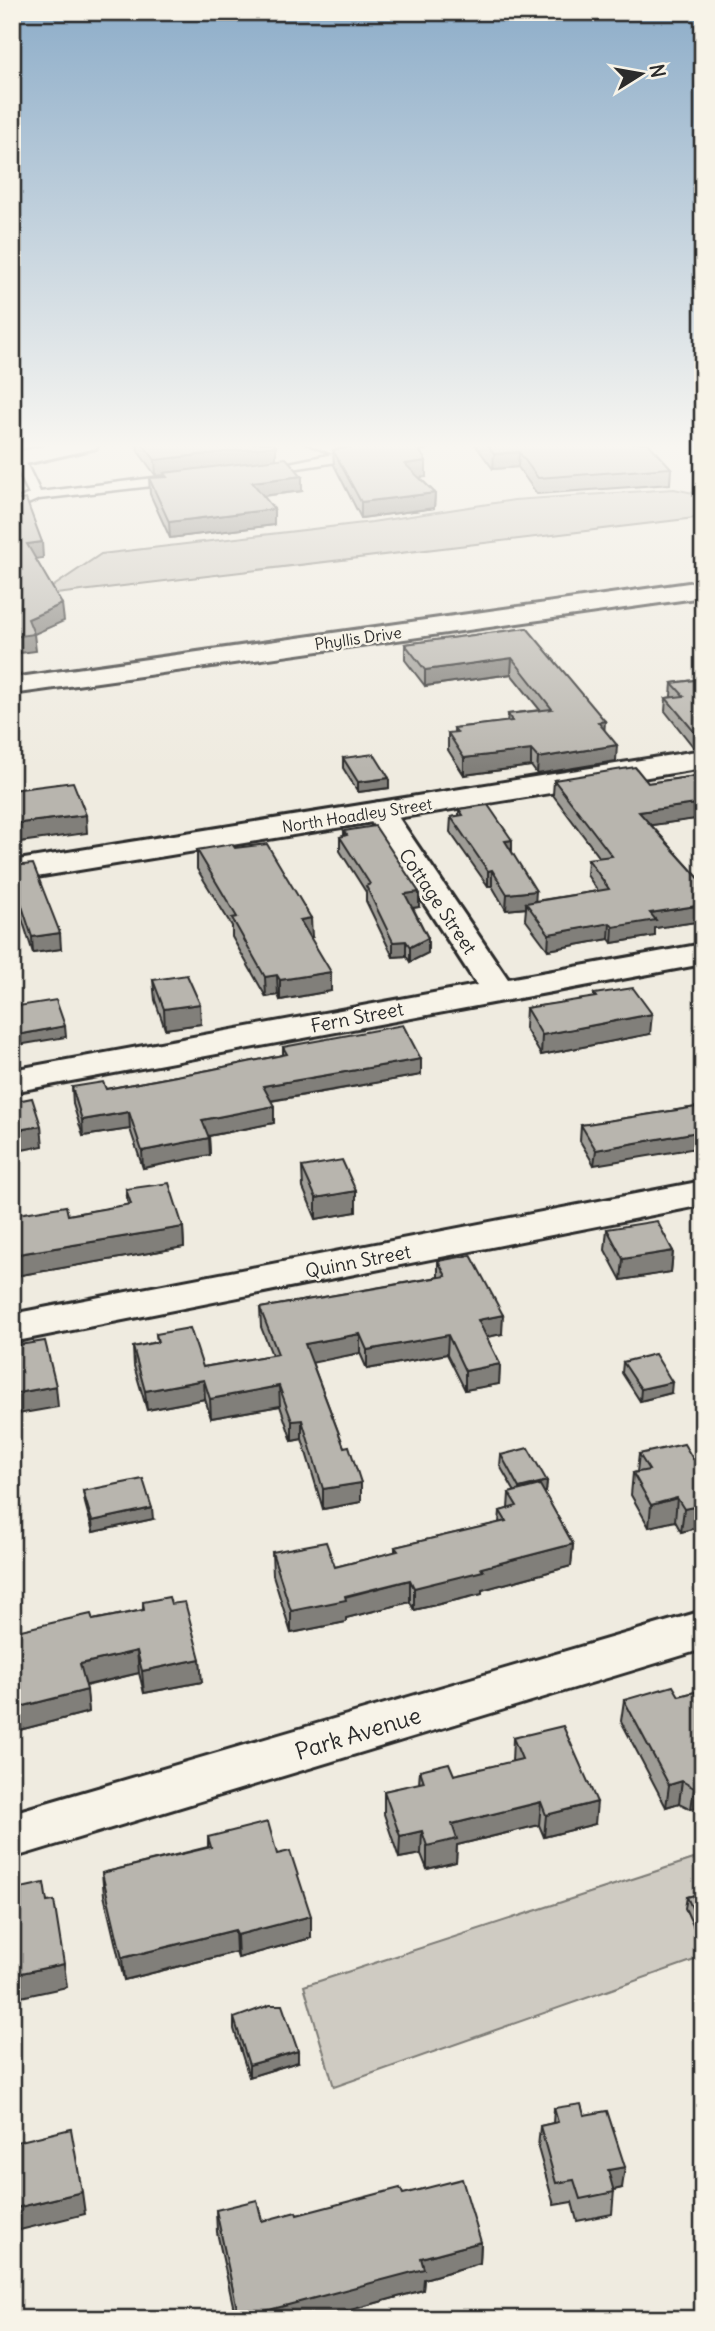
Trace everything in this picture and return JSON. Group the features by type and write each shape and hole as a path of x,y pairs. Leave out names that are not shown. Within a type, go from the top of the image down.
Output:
{"street":[{"name":"Phyllis Drive","path":"12,686 703,589"},
{"name":"North Hoadley Street","path":"12,871 703,759"},
{"name":"Cottage Street","path":"379,811 498,990"},
{"name":"Fern Street","path":"12,1081 703,954"},
{"name":"Quinn Street","path":"12,1328 703,1193"},
{"name":"Park Avenue","path":"12,1836 703,1630"}],"shaded area":[{"path":"120,552 411,552 39,596 101,554"},
{"path":"703,1856 703,1957 334,2087 304,1986"}],"building":[{"path":"12,552 32,552 62,604 28,619 34,634 12,637"},
{"path":"527,628 605,721 598,722 617,745 538,758 531,750 464,758 448,733 457,732 454,728 512,721 508,714 552,709 512,658 425,670 405,644"},
{"path":"703,679 703,735 697,735 666,698 684,696 672,683"},
{"path":"374,754 389,778 358,782 343,758"},
{"path":"635,767 648,783 703,775 703,803 639,812 703,883 703,905 650,913 656,920 613,927 610,923 549,934 526,903 609,889 588,859 612,856 554,780"},
{"path":"73,782 86,815 12,824 12,790"},
{"path":"488,805 512,840 505,841 536,891 507,894 451,817 463,815 459,809"},
{"path":"375,826 419,892 405,894 428,938 410,947 406,941 393,942 366,886 370,884 340,837 347,835 344,831"},
{"path":"232,844 235,848 267,844 311,918 300,920 331,972 280,980 277,975 265,977 232,918 237,917 197,850"},
{"path":"33,864 60,933 32,937 21,903 12,905 12,884 19,900 12,879 12,866"},
{"path":"187,975 200,1004 164,1009 153,980"},
{"path":"633,988 652,1014 542,1035 526,1008 596,997 594,994"},
{"path":"56,1000 65,1026 12,1036 12,1007"},
{"path":"403,1025 421,1059 263,1086 274,1106 202,1120 209,1138 142,1151 129,1112 82,1120 72,1087 103,1082 106,1089 209,1070 287,1054 283,1047"},
{"path":"12,1095 15,1095 17,1101 32,1098 41,1126 12,1131"},
{"path":"703,1106 703,1131 596,1150 581,1125"},
{"path":"342,1160 356,1191 316,1198 302,1167"},
{"path":"169,1183 183,1227 12,1255 12,1215 66,1206 68,1215 131,1204 126,1189"},
{"path":"657,1221 673,1251 623,1259 607,1229"},
{"path":"471,1255 503,1315 478,1320 500,1364 465,1371 448,1335 367,1350 360,1334 305,1344 344,1447 349,1446 361,1483 323,1489 302,1420 292,1421 279,1386 210,1399 204,1380 145,1391 133,1347 158,1342 156,1334 190,1328 203,1367 278,1354 260,1308 446,1276 438,1261"},
{"path":"45,1341 56,1386 12,1394 12,1346"},
{"path":"655,1354 672,1382 641,1389 623,1362"},
{"path":"684,1444 693,1459 703,1456 703,1505 684,1509 677,1498 651,1505 633,1473 649,1470 639,1454"},
{"path":"528,1448 547,1481 519,1488 501,1455"},
{"path":"143,1479 152,1508 92,1521 83,1491"},
{"path":"540,1485 573,1544 414,1588 410,1580 345,1596 346,1600 291,1611 272,1552 326,1542 335,1567 398,1551 395,1547 506,1521 500,1511 517,1506 509,1493"},
{"path":"169,1597 171,1604 185,1602 200,1659 142,1671 137,1651 80,1664 87,1690 12,1709 12,1632 91,1614 93,1620 144,1610 143,1602"},
{"path":"673,1686 679,1696 703,1690 703,1785 694,1788 682,1781 669,1785 624,1700"},
{"path":"563,1726 597,1802 546,1815 541,1802 452,1824 457,1839 427,1846 422,1831 400,1836 384,1791 424,1782 420,1770 449,1763 454,1775 522,1759 513,1738"},
{"path":"268,1822 277,1854 290,1851 311,1916 237,1935 235,1930 122,1958 102,1873 211,1847 208,1837"},
{"path":"44,1883 47,1902 54,1901 64,1964 12,1975 12,1890"},
{"path":"703,1893 703,1932 687,1897"},
{"path":"270,2005 282,2005 298,2051 249,2065 234,2018"},
{"path":"581,2104 584,2115 607,2111 625,2167 608,2170 614,2192 580,2199 574,2180 556,2183 540,2126 558,2122 554,2108"},
{"path":"71,2129 82,2192 12,2209 12,2143"},
{"path":"462,2179 481,2242 421,2258 424,2269 239,2318 216,2210 257,2200 262,2221 296,2212 297,2215 400,2188 403,2194"}]}
